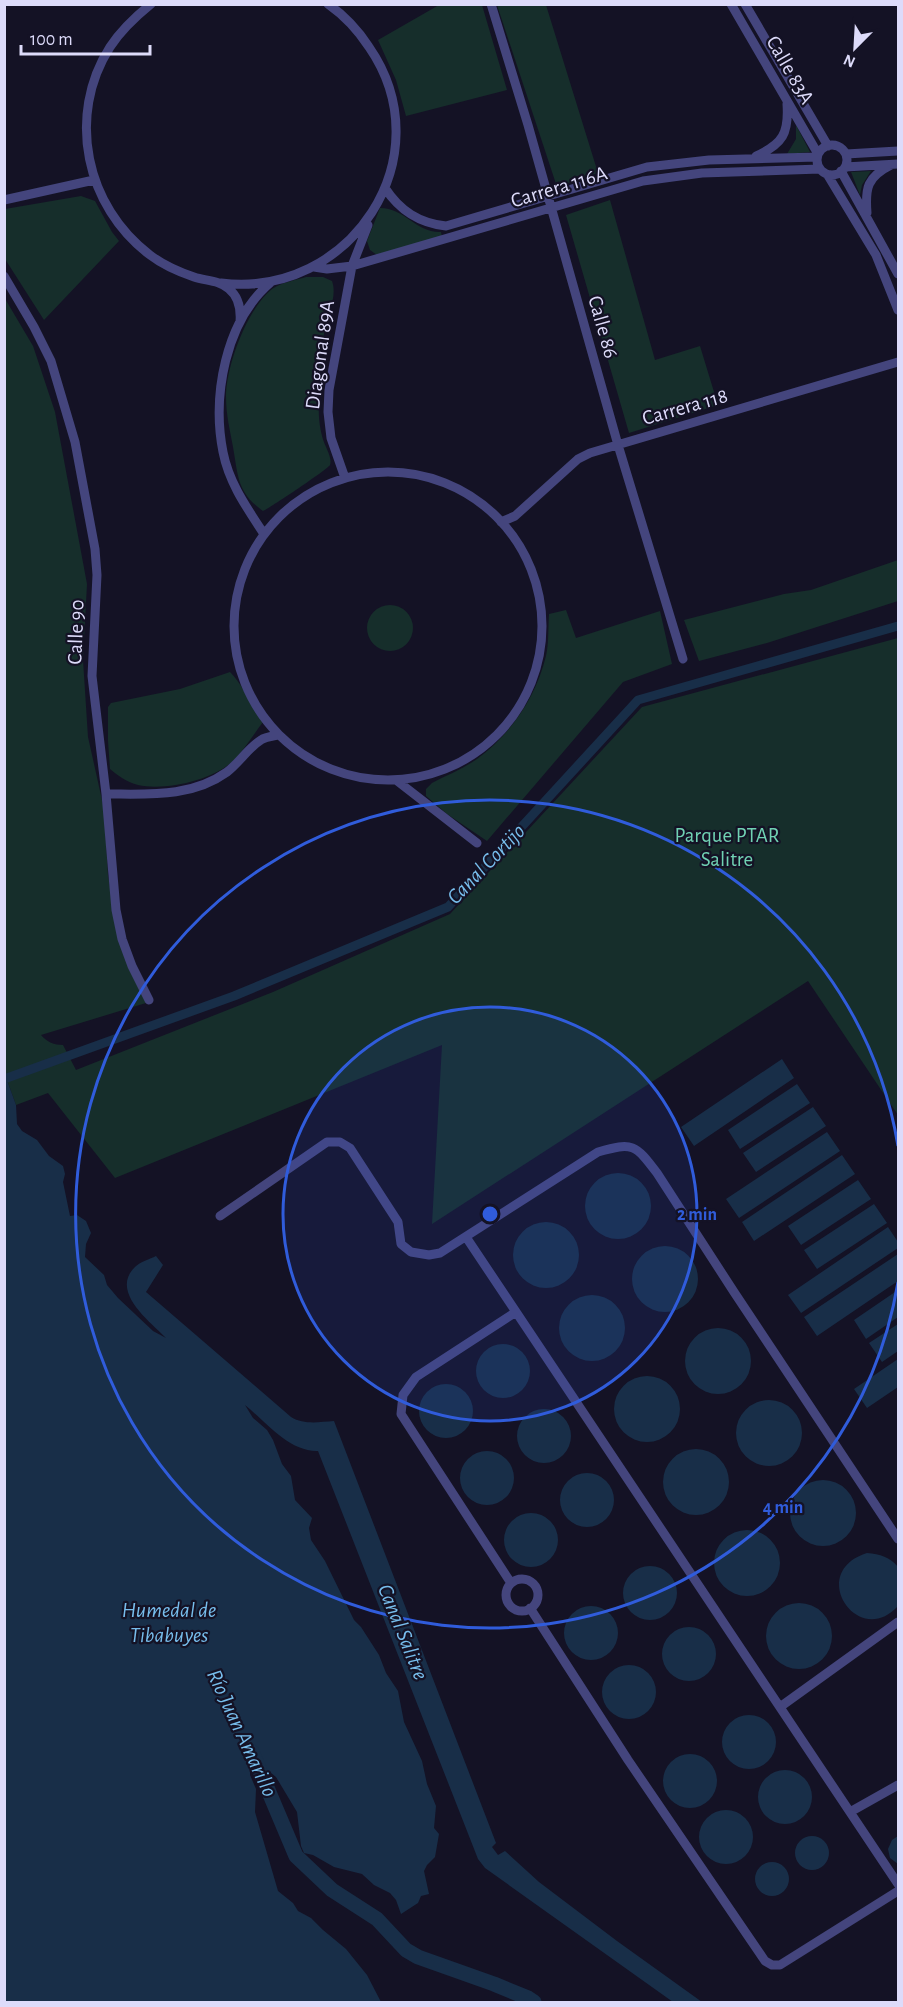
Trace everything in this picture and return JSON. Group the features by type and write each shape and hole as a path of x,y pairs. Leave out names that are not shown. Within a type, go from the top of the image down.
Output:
{"street":[{"path":"151,4 116,39 93,82 86,141 94,180 104,202 117,222 139,246 172,268 195,277 218,282 254,285 291,277 314,267"},
{"name":"Diagonal 89A","path":"328,4 358,31 376,57 388,82 394,107 396,133 393,158 385,188 352,266 329,390 328,412 331,438 345,478"},
{"name":"Calle 86","path":"491,4 618,445 683,659"},
{"name":"Calle 83A","path":"731,4 818,156"},
{"path":"738,15 746,7"},
{"name":"Calle 83A","path":"746,7 828,146"},
{"path":"748,159 777,146 785,134 788,116 787,100"},
{"path":"898,151 846,154 835,146 828,146 818,156 824,171 876,255 898,310"},
{"path":"846,154 843,169 898,274"},
{"name":"Carrera 116A","path":"385,188 392,199 420,221 446,226 548,198 647,167 685,162 818,156"},
{"path":"824,171 832,174 843,169 895,164"},
{"path":"867,216 865,196 867,186 877,173 895,164"},
{"name":"Carrera 116A","path":"314,267 327,269 352,266 550,210 612,190 668,176 702,173 824,171"},
{"path":"4,200 94,180"},
{"name":"Diagonal 89A","path":"314,267 341,249 359,232 373,212"},
{"path":"341,249 348,254 352,266"},
{"name":"Calle 90","path":"4,276 51,361 75,442 95,549 97,575 92,676 118,920 129,957 149,1000"},
{"path":"218,282 237,298 241,309 240,322"},
{"path":"264,534 238,496 223,453 218,408 224,364 240,322 253,300 271,282"},
{"name":"Carrera 118","path":"501,522 515,516 579,459 590,453 898,362"},
{"path":"378,473 412,475 445,484 475,500 501,522 522,549 536,581 542,615 541,649 532,683 515,713 495,736 472,756 448,768 423,776 396,780 364,778 332,770 304,755 278,735 256,706 240,673 233,637 239,588 245,565 264,534 282,515 302,500 345,478 378,473"},
{"path":"106,794 163,794 187,791 227,771 261,740 278,735"},
{"path":"396,780 477,843"},
{"path":"220,1216 327,1142 340,1142 350,1148 398,1222 399,1240 404,1247 411,1252 429,1255 440,1253 597,1152 622,1145 633,1147 644,1155 657,1173 898,1539"},
{"path":"466,1237 898,1884"},
{"path":"511,1583 401,1414 403,1395 416,1377 516,1312"},
{"path":"522,1579 532,1583 536,1588 537,1599 530,1608 519,1610 509,1604 506,1593 511,1583 522,1579"},
{"path":"530,1608 633,1768 765,1961 772,1965 780,1965 898,1891"},
{"path":"780,1707 898,1622"},
{"path":"850,1812 898,1785"}],"green space":[{"path":"439,5 482,5 507,90 406,116 396,80 378,40"},
{"path":"497,5 546,5 598,173 557,187"},
{"path":"796,125 810,152 787,154 796,139"},
{"path":"871,171 862,185 860,195 851,172"},
{"path":"81,196 95,201 119,241 44,320 5,259 5,209"},
{"path":"610,200 655,360 700,346 718,405 629,433 566,215"},
{"path":"380,208 397,212 424,229 441,232 442,237 377,255 370,250 367,241"},
{"path":"306,277 323,277 332,281 334,294 324,334 324,361 319,408 321,431 330,456 330,465 263,511 248,497 240,483 227,410 227,384 234,354 254,310 275,287"},
{"name":"Parque PTAR Salitre","path":"4,297 33,346 55,412 87,584 83,660 88,737 104,809 108,875 114,912 146,1003 41,1035 51,1043 63,1045 76,1070 273,992 450,914 642,707 898,638 898,1115 808,981 432,1224 442,1045 115,1178 48,1093 16,1105 4,1072"},
{"path":"898,560 898,601 767,643 699,661 684,620 784,594 811,590"},
{"path":"390,605 406,612 413,628 406,644 390,651 374,644 367,628 374,612"},
{"path":"566,610 576,638 660,611 672,664 623,682 487,841 447,814 426,796 426,789 432,783 477,759 511,726 529,700 542,671 547,651 549,614"},
{"path":"230,672 263,722 235,759 215,773 176,785 138,785 110,769 108,707 111,703 180,689"}],"water":[{"path":"782,1059 794,1078 694,1146 681,1127"},
{"name":"Humedal de Tibabuyes","path":"4,1072 16,1105 17,1124 22,1131 37,1140 49,1156 63,1166 65,1174 63,1182 70,1216 77,1215 86,1221 91,1233 86,1244 85,1257 104,1275 107,1285 118,1298 153,1331 166,1338 143,1316 127,1287 128,1277 135,1267 156,1256 163,1265 146,1292 291,1417 306,1422 334,1421 496,1843 492,1847 498,1855 505,1851 539,1882 702,2002 673,2002 485,1868 478,1859 318,1451 307,1450 287,1441 245,1405 253,1418 267,1430 273,1440 282,1464 291,1476 295,1500 312,1518 309,1528 311,1540 325,1561 354,1620 379,1655 386,1673 398,1691 404,1722 422,1761 427,1784 436,1806 434,1828 439,1834 435,1857 424,1871 429,1894 421,1896 418,1903 401,1914 396,1900 390,1893 374,1885 362,1874 334,1867 313,1855 304,1853 297,1812 276,1777 271,1773 250,1767 250,1775 256,1789 255,1812 278,1891 293,1903 298,1911 311,1918 346,1949 367,1975 381,2002 5,2002"},
{"path":"797,1084 810,1103 740,1149 728,1130"},
{"path":"813,1107 826,1126 756,1172 743,1153"},
{"path":"827,1132 840,1151 739,1218 726,1199"},
{"path":"842,1155 855,1174 754,1241 742,1222"},
{"path":"618,1173 631,1176 641,1183 648,1193 651,1206 648,1219 641,1229 631,1236 618,1239 605,1236 595,1229 588,1219 585,1206 588,1193 595,1183 605,1176"},
{"path":"858,1180 871,1199 801,1245 788,1226"},
{"path":"874,1204 887,1223 817,1269 804,1250"},
{"path":"546,1222 559,1225 569,1232 576,1242 579,1255 576,1268 569,1278 559,1285 546,1288 533,1285 523,1278 516,1268 513,1255 516,1242 523,1232 533,1225"},
{"path":"888,1227 898,1242 898,1248 801,1313 788,1295"},
{"path":"665,1246 678,1249 688,1256 695,1266 698,1279 695,1292 688,1302 678,1309 665,1312 652,1309 642,1302 635,1292 632,1279 635,1266 642,1256 652,1249"},
{"path":"898,1254 898,1281 817,1336 804,1317"},
{"path":"898,1290 898,1317 866,1339 854,1320"},
{"path":"592,1295 605,1298 615,1305 622,1315 625,1328 622,1341 615,1351 605,1358 592,1361 579,1358 569,1351 562,1341 559,1328 562,1315 569,1305 579,1298"},
{"path":"898,1324 898,1351 882,1362 869,1343"},
{"path":"718,1328 731,1331 741,1338 748,1348 751,1361 748,1374 741,1384 731,1391 718,1394 705,1391 695,1384 688,1374 685,1361 688,1348 695,1338 705,1331"},
{"path":"498,1344 508,1344 518,1348 526,1356 530,1371 526,1386 518,1394 508,1398 498,1398 488,1394 480,1386 476,1376 476,1366 480,1356 488,1348"},
{"path":"898,1359 898,1387 867,1408 854,1389"},
{"path":"647,1376 660,1379 670,1386 677,1396 680,1409 677,1422 670,1432 660,1439 647,1442 634,1439 624,1432 617,1422 614,1409 617,1396 624,1386 634,1379"},
{"path":"441,1384 451,1384 461,1388 469,1396 473,1411 469,1426 461,1434 451,1438 441,1438 431,1434 423,1426 419,1416 419,1406 423,1396 431,1388"},
{"path":"769,1400 782,1403 792,1410 799,1420 802,1433 799,1446 792,1456 782,1463 769,1466 756,1463 746,1456 739,1446 736,1433 739,1420 746,1410 756,1403"},
{"path":"539,1409 549,1409 559,1413 567,1421 571,1436 567,1451 559,1459 549,1463 539,1463 529,1459 521,1451 517,1441 517,1431 521,1421 529,1413"},
{"path":"696,1449 709,1452 719,1459 726,1469 729,1482 726,1495 719,1505 709,1512 696,1515 683,1512 673,1505 666,1495 663,1482 666,1469 673,1459 683,1452"},
{"path":"482,1451 492,1451 502,1455 510,1463 514,1478 510,1493 502,1501 492,1505 482,1505 472,1501 464,1493 460,1483 460,1473 464,1463 472,1455"},
{"path":"582,1473 592,1473 602,1477 610,1485 614,1500 610,1515 602,1523 592,1527 582,1527 572,1523 564,1515 560,1505 560,1495 564,1485 572,1477"},
{"path":"823,1480 836,1483 846,1490 853,1500 856,1513 853,1526 846,1536 836,1543 823,1546 810,1543 800,1536 793,1526 790,1513 793,1500 800,1490 810,1483"},
{"path":"526,1513 536,1513 546,1517 554,1525 558,1540 554,1555 546,1563 536,1567 526,1567 516,1563 508,1555 504,1545 504,1535 508,1525 516,1517"},
{"path":"747,1530 760,1533 770,1540 777,1550 780,1563 777,1576 770,1586 760,1593 747,1596 734,1593 724,1586 717,1576 714,1563 717,1550 724,1540 734,1533"},
{"path":"867,1553 884,1557 898,1567 898,1606 883,1617 868,1619 855,1614 845,1603 839,1590 840,1575 849,1563"},
{"path":"645,1566 655,1566 665,1570 673,1578 677,1593 673,1608 665,1616 655,1620 645,1620 635,1616 627,1608 623,1598 623,1588 627,1578 635,1570"},
{"path":"799,1603 812,1606 822,1613 829,1623 832,1636 829,1649 822,1659 812,1666 799,1669 786,1666 776,1659 769,1649 766,1636 769,1623 776,1613 786,1606"},
{"path":"586,1606 596,1606 606,1610 614,1618 618,1633 614,1648 606,1656 596,1660 586,1660 576,1656 568,1648 564,1638 564,1628 568,1618 576,1610"},
{"path":"684,1627 694,1627 704,1631 712,1639 716,1654 712,1669 704,1677 694,1681 684,1681 674,1677 666,1669 662,1659 662,1649 666,1639 674,1631"},
{"path":"624,1665 634,1665 644,1669 652,1677 656,1692 652,1707 644,1715 634,1719 624,1719 614,1715 606,1707 602,1697 602,1687 606,1677 614,1669"},
{"path":"744,1715 754,1715 764,1719 772,1727 776,1742 772,1757 764,1765 754,1769 744,1769 734,1765 726,1757 722,1747 722,1737 726,1727 734,1719"},
{"path":"685,1754 695,1754 705,1758 713,1766 717,1781 713,1796 705,1804 695,1808 685,1808 675,1804 667,1796 663,1786 663,1776 667,1766 675,1758"},
{"path":"780,1770 790,1770 800,1774 808,1782 812,1797 808,1812 800,1820 790,1824 780,1824 770,1820 762,1812 758,1802 758,1792 762,1782 770,1774"},
{"path":"721,1810 731,1810 741,1814 749,1822 753,1837 749,1852 741,1860 731,1864 721,1864 711,1860 703,1852 699,1842 699,1832 703,1822 711,1814"},
{"path":"812,1836 824,1841 829,1853 824,1865 812,1870 800,1865 795,1853 800,1841"},
{"path":"898,1836 898,1864 890,1858 888,1849 892,1840"},
{"path":"772,1862 784,1867 789,1879 784,1891 772,1896 760,1891 755,1879 760,1867"}],"waterway":[{"name":"Canal Cortijo","path":"7,1078 234,996 448,907 638,700 898,626"},
{"name":"Río Juan Amarillo","path":"252,1752 296,1856 332,1890 377,1919 406,1950 418,1957 494,1984 534,2002"}],"water label":[{"name":"Canal Salitre","path":"403,1632"}]}
